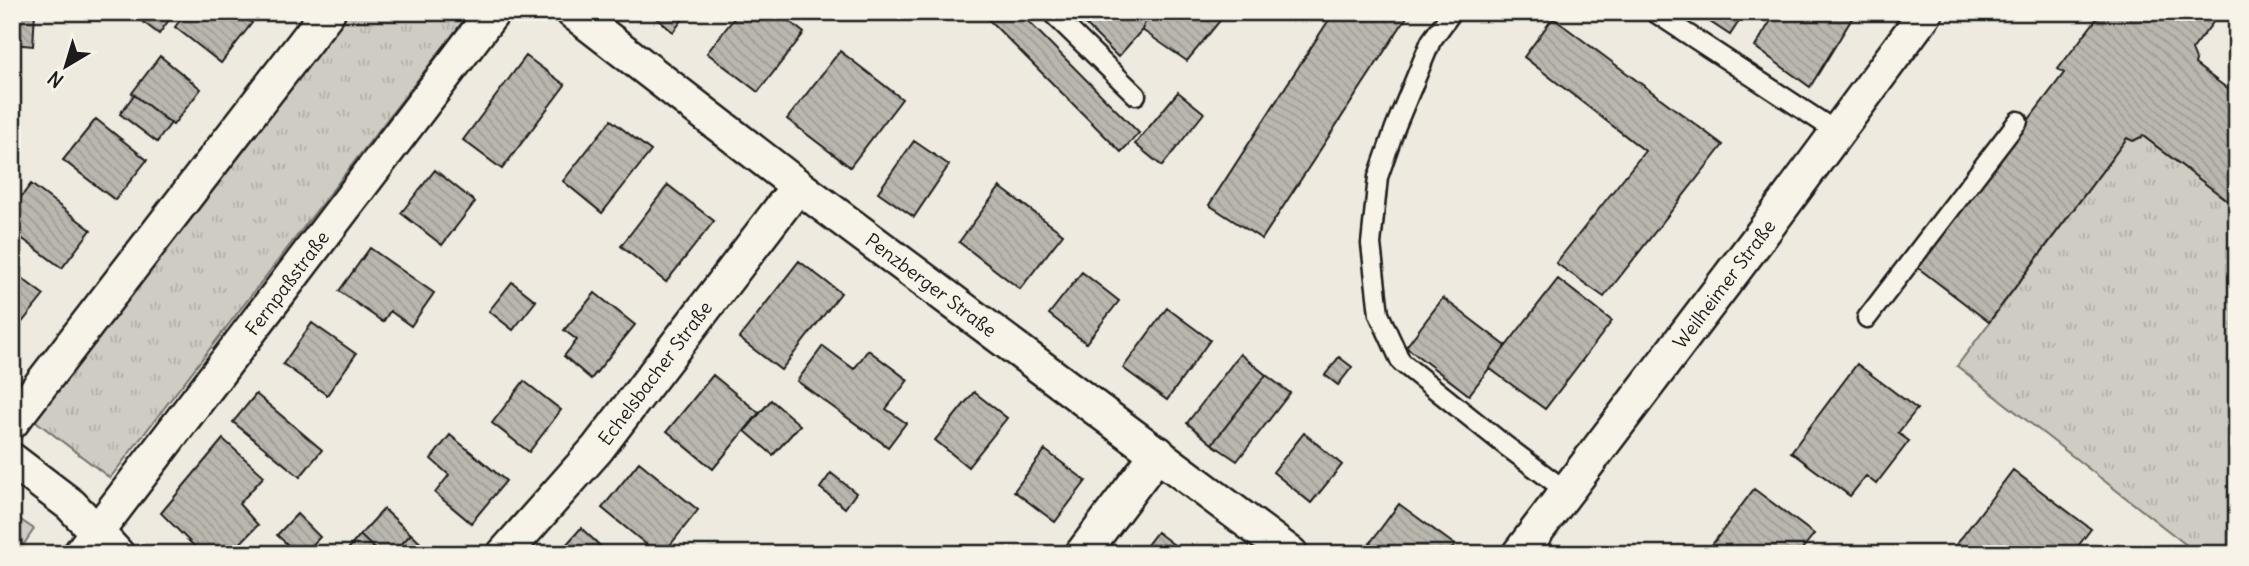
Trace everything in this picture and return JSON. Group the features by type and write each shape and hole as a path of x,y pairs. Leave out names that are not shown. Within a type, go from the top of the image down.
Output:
{"street":[{"path":"12,422 328,12"},
{"name":"Fernpaßstraße","path":"98,546 494,12"},
{"name":"Penzberger Straße","path":"573,12 798,186 1291,554"},
{"name":"Weilheimer Straße","path":"1519,554 1926,12"},
{"name":"Echelsbacher Straße","path":"504,554 597,449 798,186"},
{"path":"1082,554 1158,453"},
{"path":"12,460 71,505 98,546"}],"lane":[{"path":"1051,12 1136,96"},
{"path":"1452,12 1431,41 1378,177 1371,244 1379,314 1401,362 1566,491"},
{"path":"1654,12 1837,132"},
{"path":"1867,318 2018,121"}],"green space":[{"path":"349,12 470,12 110,478 33,419"},
{"path":"2143,136 2237,208 2237,554 2198,554 1957,366 2127,138 2133,141"},
{"path":"12,514 34,529 20,550 24,554 12,554"},
{"path":"12,522 21,537 21,554 12,554"}],"building":[{"path":"12,12 35,12 33,46 12,44"},
{"path":"136,12 164,12 171,17 159,34 134,15"},
{"path":"186,12 237,12 252,23 221,63 175,27"},
{"path":"649,12 688,12 673,32"},
{"path":"739,12 778,12 804,33 758,92 707,53"},
{"path":"981,12 1019,12 1139,133 1121,152"},
{"path":"1073,12 1149,12 1142,30 1118,57"},
{"path":"1149,12 1227,12 1187,61 1142,30"},
{"path":"1334,12 1410,12 1262,239 1209,205"},
{"path":"1695,12 1745,12 1730,35"},
{"path":"1776,12 1856,12 1810,87 1755,47"},
{"path":"2102,12 2221,12 2192,50 2195,64 2237,96 2237,208 2143,136 2133,141 2127,138 1989,322 1917,267 2064,73 2058,69"},
{"path":"1553,18 1723,145 1604,297 1556,263 1645,151 1524,57"},
{"path":"840,51 902,99 850,167 787,119"},
{"path":"160,56 201,89 173,125 132,93"},
{"path":"526,56 565,85 502,169 463,140"},
{"path":"1178,92 1204,113 1162,166 1135,144"},
{"path":"134,95 171,123 157,142 120,114"},
{"path":"96,119 147,160 115,200 63,160"},
{"path":"611,120 651,151 602,213 563,181"},
{"path":"914,141 949,165 914,217 878,192"},
{"path":"435,170 475,202 442,245 401,213"},
{"path":"31,184 91,230 62,268 12,231 12,209"},
{"path":"668,185 714,221 666,282 621,246"},
{"path":"1000,187 1063,234 1020,289 959,242"},
{"path":"370,248 434,293 411,326 390,311 383,322 339,291"},
{"path":"799,261 841,293 781,370 739,338"},
{"path":"12,271 44,295 12,335"},
{"path":"1082,272 1119,301 1086,343 1049,314"},
{"path":"1558,279 1612,321 1545,409 1489,368"},
{"path":"512,282 536,301 513,330 489,311"},
{"path":"595,293 635,325 591,379 564,356 577,340 564,330"},
{"path":"1443,298 1506,346 1469,395 1406,347"},
{"path":"1167,308 1210,340 1167,400 1123,368"},
{"path":"312,323 356,354 327,395 283,364"},
{"path":"823,346 854,369 868,350 908,380 886,409 906,423 888,447 797,381"},
{"path":"1240,354 1266,375 1212,444 1187,423"},
{"path":"1339,357 1352,367 1338,385 1325,375"},
{"path":"1857,364 1917,409 1898,433 1909,441 1876,484 1866,476 1850,496 1791,452"},
{"path":"713,375 759,413 713,469 667,431"},
{"path":"1266,375 1290,393 1237,461 1212,444"},
{"path":"524,381 561,410 529,452 492,423"},
{"path":"974,392 1007,418 968,467 935,440"},
{"path":"256,394 322,450 300,477 233,422"},
{"path":"771,400 800,425 773,455 745,431"},
{"path":"1304,433 1342,465 1311,503 1273,472"},
{"path":"450,435 506,481 471,523 435,493 449,475 431,459"},
{"path":"223,439 264,476 239,504 258,525 230,554 202,554 161,513"},
{"path":"1045,450 1086,481 1055,522 1014,491"},
{"path":"639,462 698,510 663,554 658,554 602,508"},
{"path":"2013,470 2091,529 2072,554 1949,554"},
{"path":"831,473 856,493 845,508 820,488"},
{"path":"1754,489 1814,534 1798,554 1705,554"},
{"path":"1399,504 1455,545 1448,554 1368,554 1364,551"},
{"path":"384,509 411,534 392,554 380,554 360,535"},
{"path":"297,514 320,537 304,554 298,554 277,535"},
{"path":"581,528 609,554 558,554"},
{"path":"1157,532 1186,554 1140,554"},
{"path":"411,534 432,554 392,554"},
{"path":"360,535 380,554 344,554"}]}
